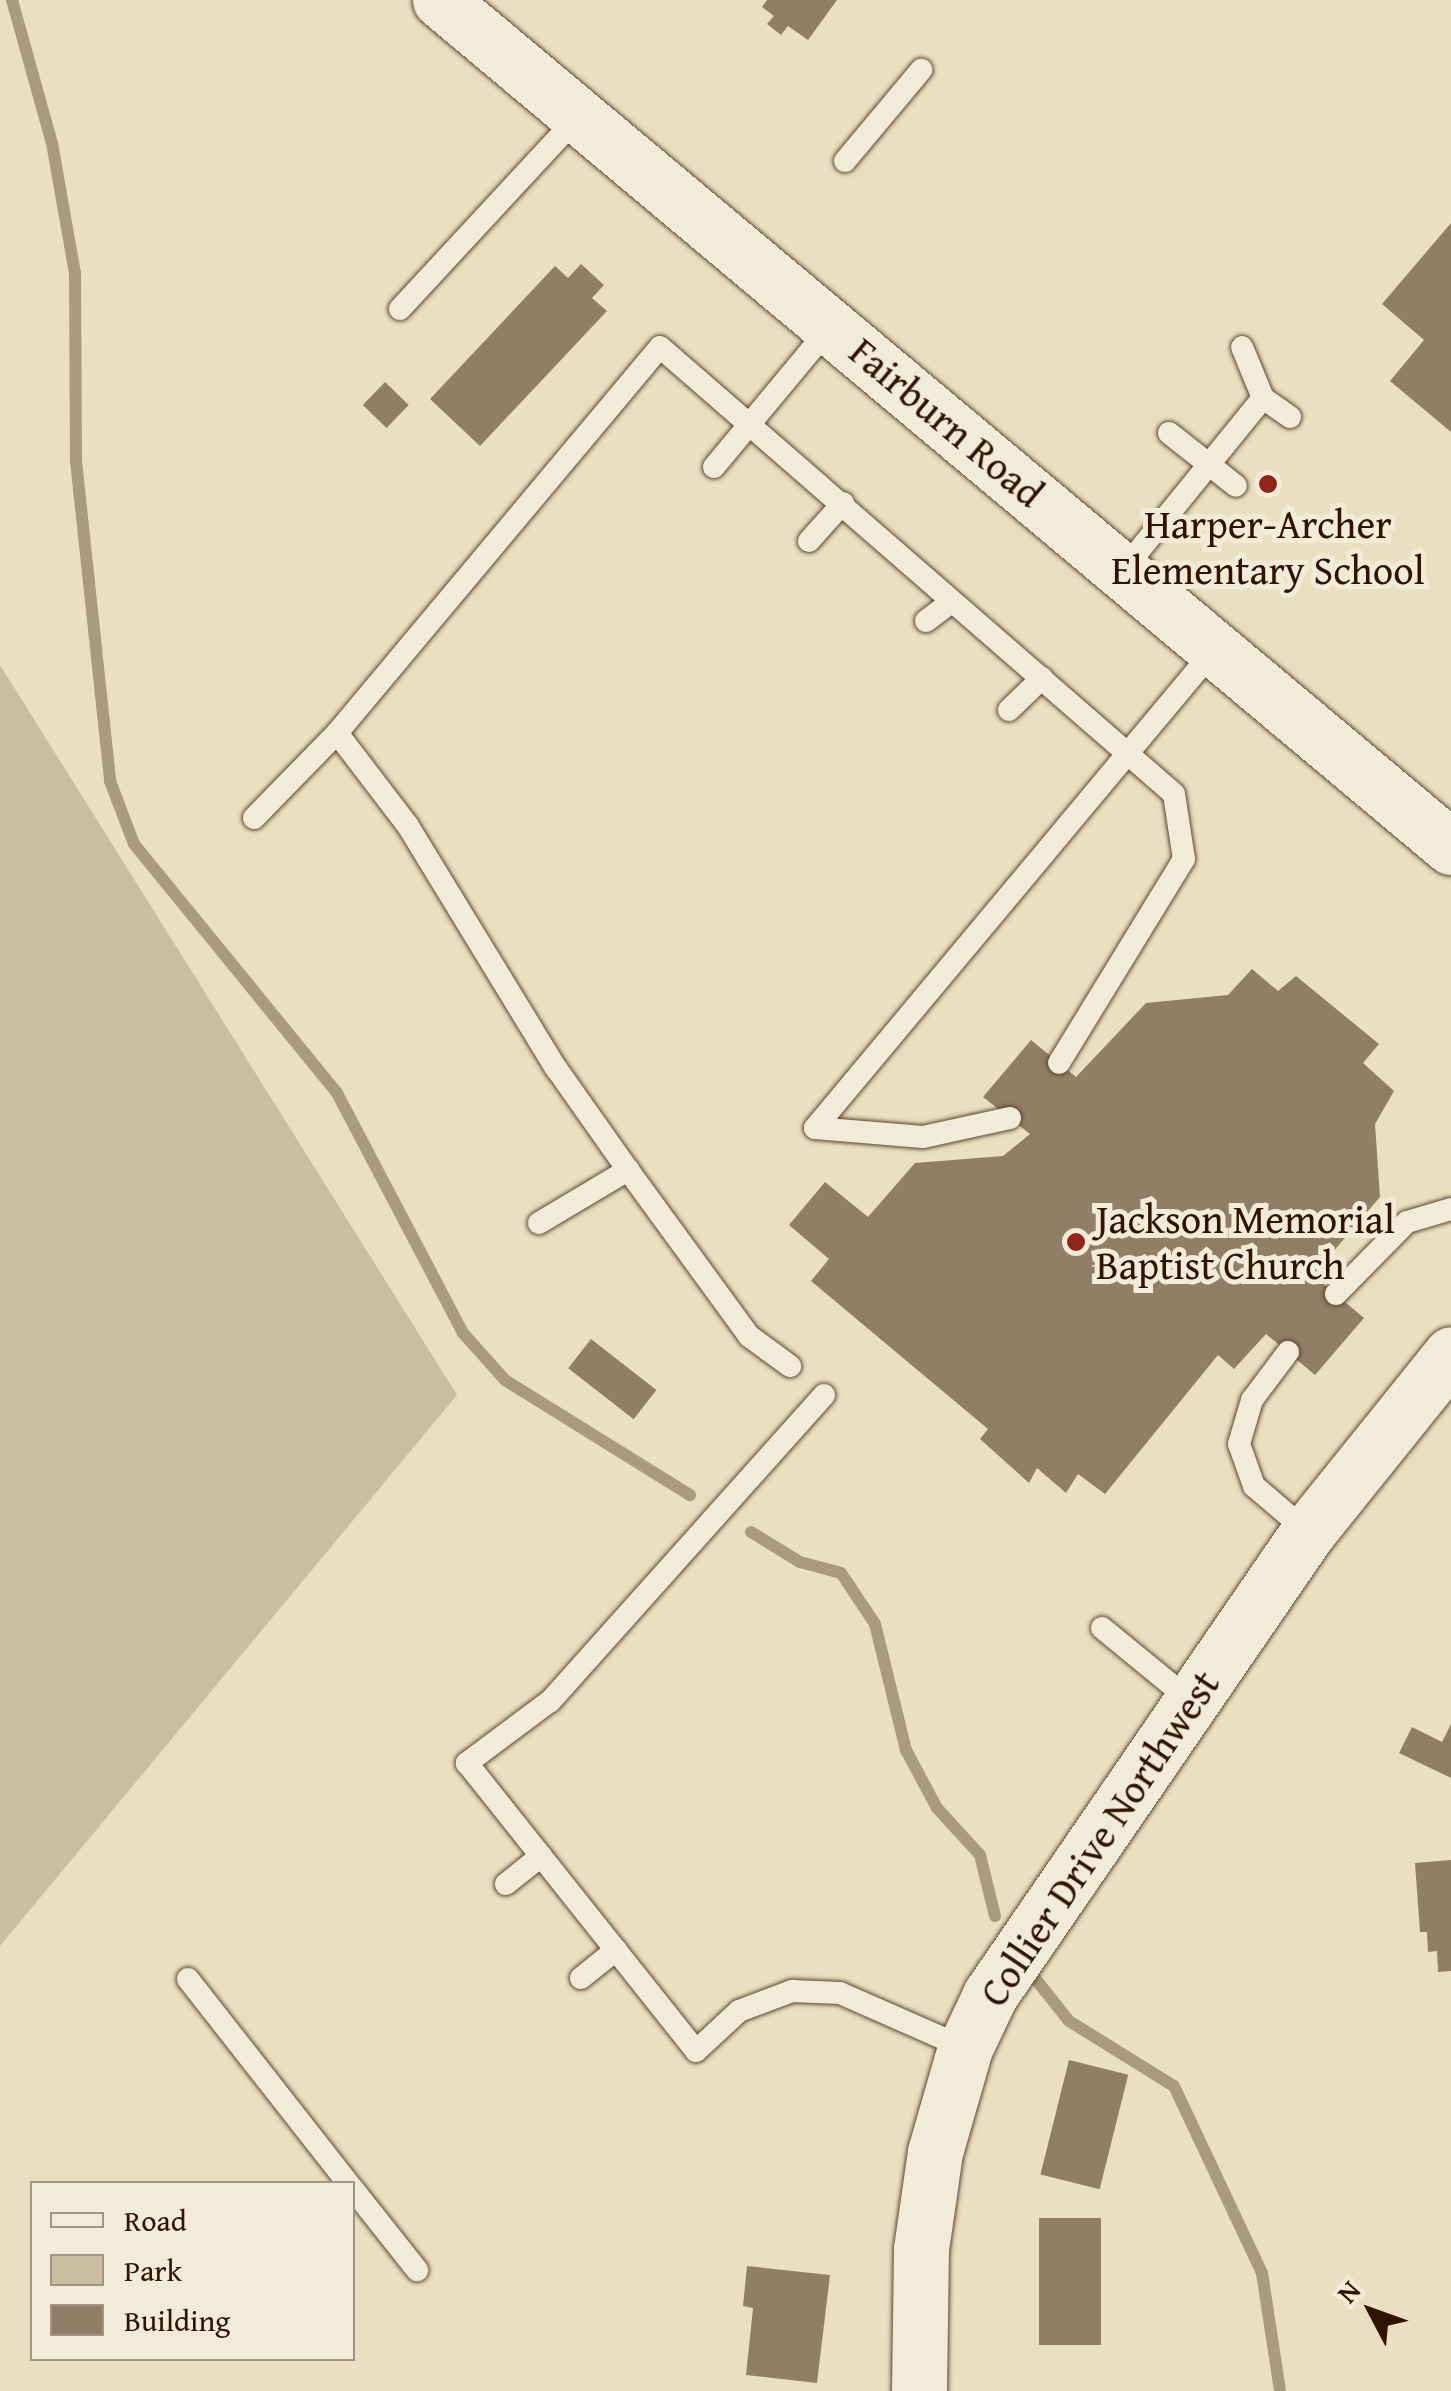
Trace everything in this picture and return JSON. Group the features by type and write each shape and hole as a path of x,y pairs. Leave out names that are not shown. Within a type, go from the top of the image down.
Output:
{"street":[{"name":"Fairburn Road","path":"440,0 1217,647 1451,848"},
{"name":"Collier Drive Northwest","path":"920,2391 921,2249 936,2152 964,2048 1022,1942 1190,1700 1308,1532 1451,1354"}],"lane":[{"path":"845,160 921,70"},
{"path":"400,309 579,116"},
{"path":"714,468 831,326"},
{"path":"254,818 337,733 660,347 1174,794 1184,859 1059,1063"},
{"path":"1242,347 1263,398 1290,418"},
{"path":"1124,569 1263,398"},
{"path":"1169,433 1236,486"},
{"path":"808,541 843,503"},
{"path":"926,621 951,602"},
{"path":"1010,1118 923,1137 815,1128 1217,647"},
{"path":"1008,710 1042,678"},
{"path":"337,733 408,826 556,1068 628,1170 749,1336 790,1366"},
{"path":"539,1223 628,1170"},
{"path":"1336,1294 1406,1222 1451,1208"},
{"path":"1288,1352 1252,1400 1239,1444 1254,1486 1308,1532"},
{"path":"824,1394 574,1676 468,1763 696,2051 739,2011 792,1991 840,1993 964,2048"},
{"path":"1102,1628 1190,1700"},
{"path":"506,1884 541,1856"},
{"path":"581,1978 616,1950"},
{"path":"188,1979 341,2181"},
{"path":"355,2197 417,2270"}],"green space":[{"path":"0,665 457,1395 0,1946"}],"building":[{"path":"767,0 837,0 808,40 788,26 781,35 767,24 774,16 762,7"},
{"path":"1451,223 1451,432 1390,381 1424,340 1382,304"},
{"path":"581,264 604,285 592,298 607,311 480,446 430,399 555,266 568,278"},
{"path":"385,382 409,405 387,428 363,405"},
{"name":"Jackson Memorial Baptist Church","path":"1252,969 1278,991 1296,976 1379,1044 1363,1063 1394,1091 1375,1124 1380,1197 1313,1275 1364,1318 1315,1375 1266,1334 1234,1369 1218,1355 1105,1494 1078,1474 1066,1493 1037,1468 1029,1483 980,1439 988,1429 811,1281 829,1259 789,1225 825,1182 868,1217 915,1163 1003,1156 1030,1134 983,1097 1031,1040 1076,1077 1146,1003 1228,995"},
{"path":"591,1339 656,1390 634,1419 568,1368"},
{"path":"1451,1724 1451,1778 1399,1753 1412,1727 1442,1742"},
{"path":"1451,1860 1451,1971 1438,1972 1437,1951 1428,1952 1427,1932 1420,1932 1415,1863"},
{"path":"1069,2060 1128,2075 1100,2189 1040,2174"},
{"path":"1039,2218 1101,2218 1101,2345 1039,2345"},
{"path":"747,2266 830,2275 817,2383 746,2375 753,2308 743,2306"}],"waterway":[{"path":"12,0 52,143 75,273 76,461 110,781 134,844 337,1093 463,1333 505,1380 690,1495"},
{"path":"751,1532 800,1562 841,1573 875,1624 906,1750 937,1808 980,1855 995,1916"},
{"path":"1030,1972 1069,2021 1174,2086 1262,2273 1280,2391"}],"place":[{"name":"Harper-Archer Elementary School","path":"1268,484"},
{"name":"Jackson Memorial Baptist Church","path":"1076,1242"}]}
